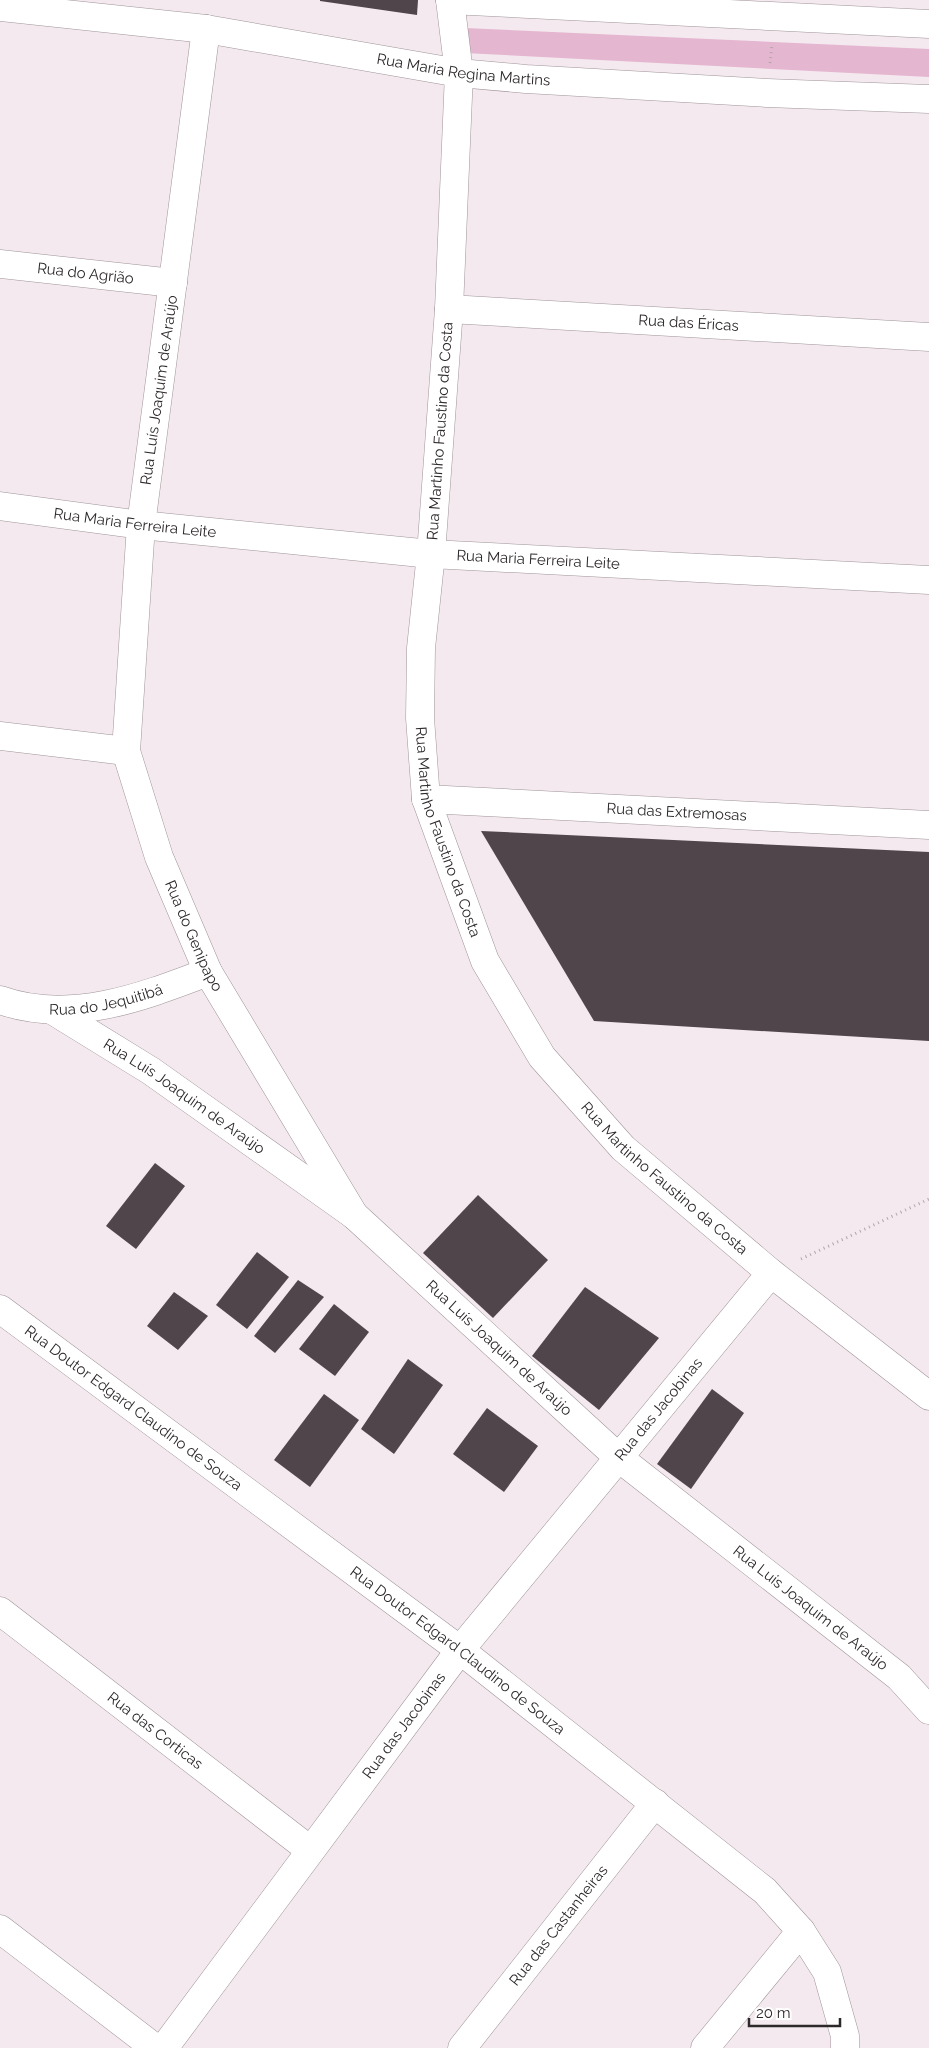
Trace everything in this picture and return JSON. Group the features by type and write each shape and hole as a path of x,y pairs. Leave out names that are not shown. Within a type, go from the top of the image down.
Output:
{"street":[{"path":"450,0 775,8 929,24"},
{"name":"Rua Martinho Faustino da Costa","path":"450,0 459,73 449,309 431,554 420,648 420,718 426,799 486,961 542,1057 623,1148 771,1273 929,1396"},
{"name":"Rua Maria Regina Martins","path":"0,7 72,7 459,73 526,79 767,93 929,99"},
{"name":"Rua Luís Joaquim de Araújo","path":"126,751 141,524 206,29"},
{"name":"Rua do Agrião","path":"0,264 173,283"},
{"name":"Rua das Éricas","path":"449,309 929,337"},
{"name":"Rua Maria Ferreira Leite","path":"0,506 141,524 431,554 929,580"},
{"path":"0,736 126,751"},
{"name":"Rua do Genipapo","path":"126,751 159,858 208,972 354,1215"},
{"name":"Rua das Extremosas","path":"426,799 929,825"},
{"name":"Rua do Jequitibá","path":"4,1008 52,1010 93,1008 145,996 208,972"},
{"name":"Rua Luís Joaquim de Araújo","path":"52,1010 151,1071 354,1215 619,1458 899,1677 929,1710"},
{"name":"Rua das Jacobinas","path":"164,2048 460,1650 771,1273"},
{"name":"Rua Doutor Edgard Claudino de Souza","path":"0,1309 460,1650 765,1891 801,1932 827,1972 845,2036 846,2048"},
{"name":"Rua das Corticas","path":"0,1612 310,1850"},
{"name":"Rua das Castanheiras","path":"462,2048 655,1803"},
{"path":"0,1929 155,2048"},
{"path":"705,2048 801,1932"}],"path":[{"path":"767,93 775,8"},
{"path":"771,1273 929,1198"}],"shaded area":[{"path":"465,28 929,49 929,77 464,53"}],"building":[{"path":"418,0 417,15 320,1"},
{"path":"481,831 929,852 929,1041 594,1021"},
{"path":"155,1163 185,1186 136,1249 106,1226"},
{"path":"478,1195 548,1260 493,1318 423,1253"},
{"path":"257,1252 289,1277 247,1329 216,1305"},
{"path":"298,1280 324,1297 275,1353 254,1336"},
{"path":"585,1287 659,1338 599,1410 532,1356"},
{"path":"174,1292 208,1316 178,1350 147,1326"},
{"path":"334,1304 369,1332 335,1376 299,1349"},
{"path":"408,1359 443,1385 394,1454 361,1429"},
{"path":"712,1389 744,1413 691,1489 657,1464"},
{"path":"324,1394 359,1420 310,1487 274,1460"},
{"path":"487,1408 538,1446 504,1492 453,1454"}]}
